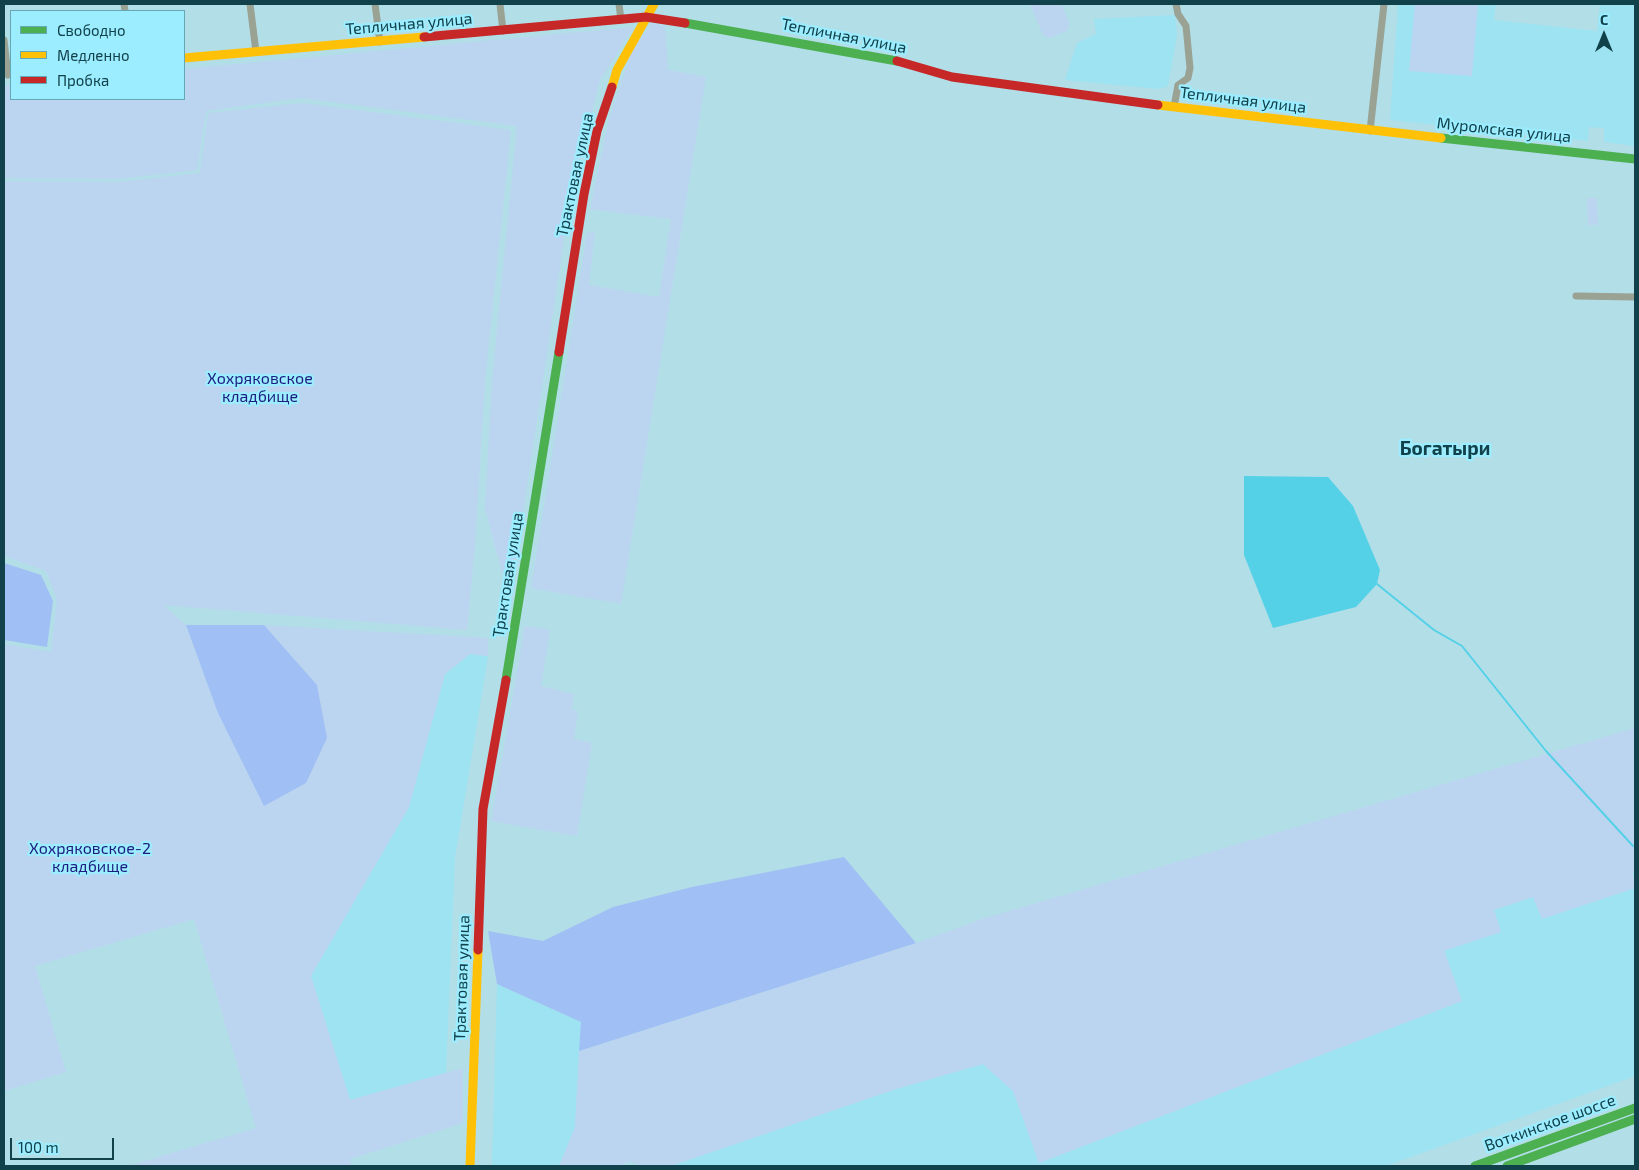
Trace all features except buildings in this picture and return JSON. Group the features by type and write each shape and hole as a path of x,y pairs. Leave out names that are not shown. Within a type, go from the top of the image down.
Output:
{"street":[{"path":"250,4 256,52"},
{"path":"375,4 380,42"},
{"path":"500,4 503,31"},
{"path":"619,4 621,20"},
{"name":"Трактовая улица","path":"470,1166 483,809 517,617 584,194 595,140 617,70 654,4"},
{"path":"1174,106 1178,85 1188,78 1190,68 1186,26 1178,14 1176,4"},
{"path":"1370,131 1384,4"},
{"name":"Тепличная улица","path":"185,58 646,17 904,62 924,70 952,76 1370,131"},
{"path":"4,40 8,75"},
{"name":"Муромская улица","path":"1370,131 1635,159"},
{"path":"1576,296 1635,297"},
{"name":"Воткинское шоссе","path":"1475,1166 1635,1108"},
{"name":"Воткинское шоссе","path":"1508,1166 1635,1119"}],"shaded area":[{"path":"1398,4 1496,4 1494,20 1597,31 1600,4 1635,4 1635,146 1604,142 1604,128 1589,127 1588,141 1390,120"},
{"path":"1175,15 1177,35 1168,86 1159,89 1065,80 1077,43 1096,34 1094,19"},
{"path":"1244,476 1328,477 1353,506 1380,570 1377,584 1356,607 1273,628 1244,555"},
{"path":"4,563 41,575 53,601 47,647 4,640"},
{"path":"186,625 264,625 317,685 327,738 306,783 264,806 218,713"},
{"path":"470,654 488,656 455,857 446,1073 350,1100 311,976 409,807 445,674"},
{"path":"844,857 916,943 579,1051 581,1022 497,984 488,931 543,941 613,907 692,887"},
{"path":"1635,888 1635,1076 1386,1166 671,1166 896,1089 983,1064 1013,1091 1039,1163 1462,1001 1444,950 1501,932 1494,910 1533,897 1542,918"},
{"path":"497,984 581,1022 575,1127 559,1166 492,1166"}],"green space":[{"path":"1030,4 1062,4 1069,24 1068,30 1050,38 1043,35"},
{"path":"1415,4 1478,4 1472,76 1409,71"},
{"path":"652,23 665,26 668,70 706,77 621,604 531,588 587,233 595,231 589,285 659,297 671,219 590,209 608,123 632,50"},
{"path":"634,27 600,80 571,193 514,573 502,573 485,508 492,381 517,126 301,98 206,111 197,170 117,179 4,178 4,86 10,85 10,100 185,100 185,69"},
{"path":"302,103 511,130 485,380 475,545 467,630 163,605 186,625 218,713 317,685 264,625 488,638 488,656 470,654 445,674 409,807 311,976 350,1100 463,1068 463,1123 350,1159 352,1166 128,1166 256,1128 194,919 35,966 66,1072 4,1091 4,644 51,652 57,599 46,571 4,556 4,181 117,182 200,173 208,113"},
{"path":"1587,198 1597,198 1598,225 1588,225"},
{"path":"525,626 550,630 541,686 574,694 572,710 578,711 574,739 592,743 577,836 491,821"},
{"path":"1635,728 1635,872 1631,874 1635,879 1635,888 1542,919 1533,897 1494,910 1501,932 1444,951 1462,1001 1039,1163 1013,1091 983,1064 896,1089 671,1166 642,1166 629,1161 620,1166 559,1166 575,1127 579,1051 916,943 985,918"}],"waterway":[{"path":"1377,584 1434,630 1462,646 1546,751 1633,846"}],"traffic: fast":[{"path":"685,23 897,61"},
{"path":"1441,138 1635,159"},
{"path":"506,680 559,352"},
{"path":"1475,1166 1635,1108"},
{"path":"1507,1166 1635,1119"}],"traffic: slow":[{"path":"612,87 617,70 654,4"},
{"path":"185,58 424,37"},
{"path":"1158,105 1441,138"},
{"path":"470,1166 478,950"}],"traffic: jam":[{"path":"424,37 646,17 685,23"},
{"path":"897,61 952,77 1158,105"},
{"path":"559,352 584,194 597,131 612,87"},
{"path":"478,950 483,809 506,680"}],"district":[{"name":"Богатыри","path":"1445,449"}],"park label":[{"name":"Хохряковское кладбище","path":"260,388"},
{"name":"Хохряковское-2 кладбище","path":"90,858"}]}
